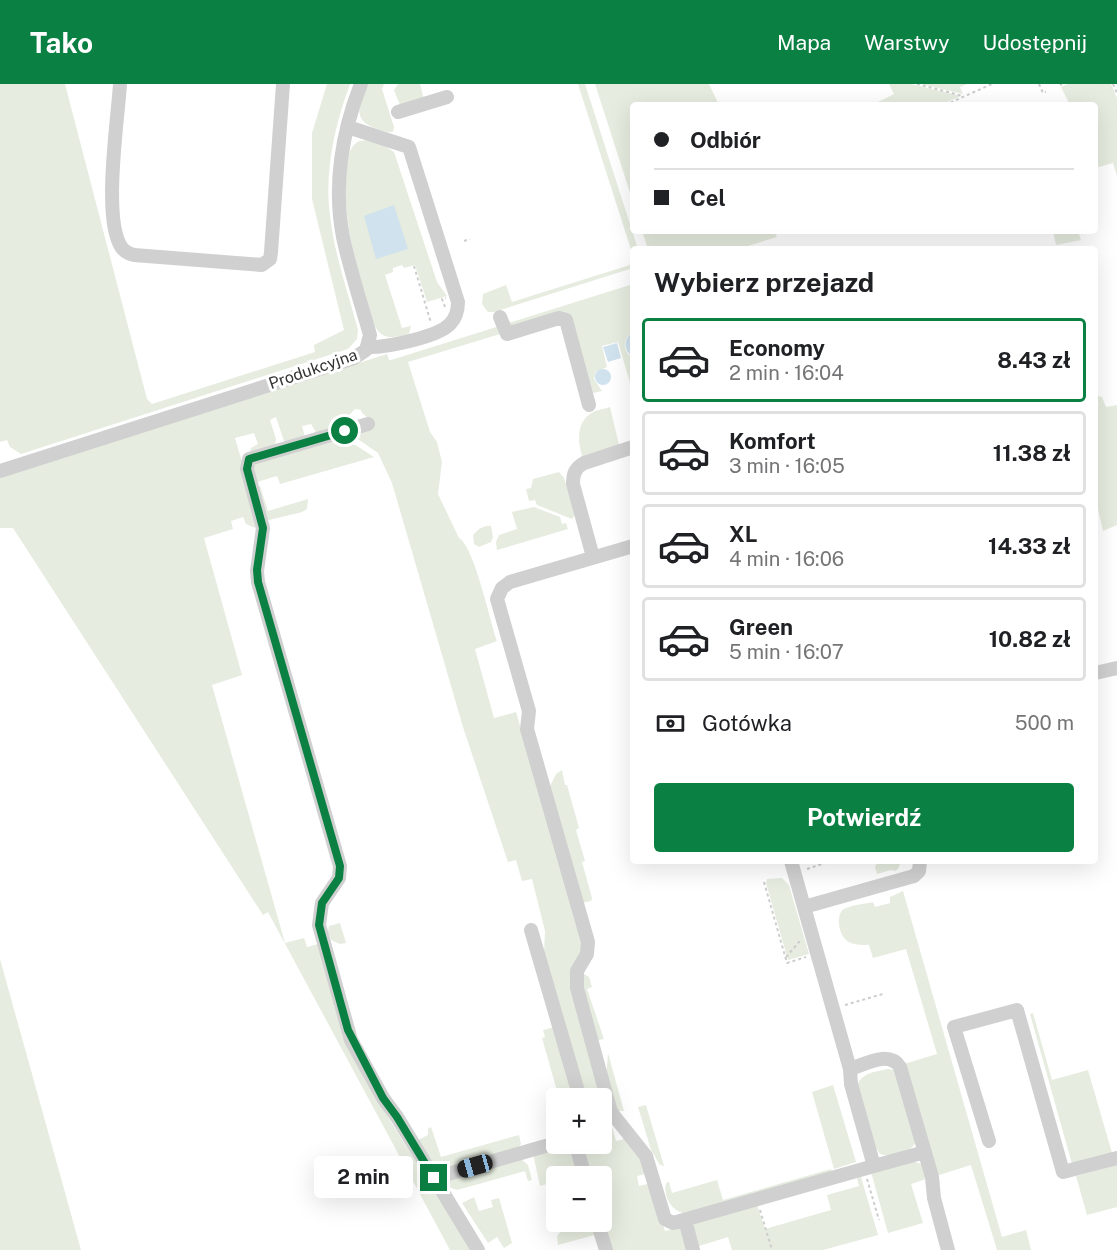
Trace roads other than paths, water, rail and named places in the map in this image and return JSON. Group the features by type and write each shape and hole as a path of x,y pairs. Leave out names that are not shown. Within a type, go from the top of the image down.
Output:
{"street":[{"path":"120,84 112,199 117,237 123,249 134,255 262,265 270,259 272,252 283,84"},
{"name":"Produkcyjna","path":"0,471 362,354 367,347 370,335 343,238 340,213 340,174 348,128 361,84"},
{"path":"398,112 447,97"},
{"path":"348,128 409,147 457,295 458,310 455,318 445,328 394,345 367,347"},
{"path":"500,317 507,334 559,318 566,320 589,405"},
{"path":"368,424 249,459 247,469 263,528 257,570 258,582 340,866 339,878 322,903 319,925 351,1040 383,1098 397,1117 478,1250"},
{"path":"593,557 573,484 573,476 578,466 584,463 630,448"},
{"path":"630,547 510,582 499,593 498,606 529,711 527,729 588,942 587,954 577,971 577,988 611,1112 646,1156 665,1219 673,1223 925,1152"},
{"path":"1098,672 1117,668"},
{"path":"804,907 914,876 920,871 920,864"},
{"path":"793,867 850,1069 851,1084 874,1166"},
{"path":"531,930 577,1088"},
{"path":"989,1141 954,1027 1017,1011 1063,1172 1117,1158"},
{"path":"850,1069 887,1058 898,1063 932,1177 934,1198 948,1250"},
{"path":"434,1178 546,1146"},
{"path":"685,1220 693,1250"},
{"path":"600,1232 606,1250"}],"water":[{"path":"394,205 408,249 376,259 364,216"},
{"path":"630,335 630,354 626,348 627,338"},
{"path":"617,343 621,358 608,362 603,347"},
{"path":"603,369 611,377 603,385 595,377"}]}
